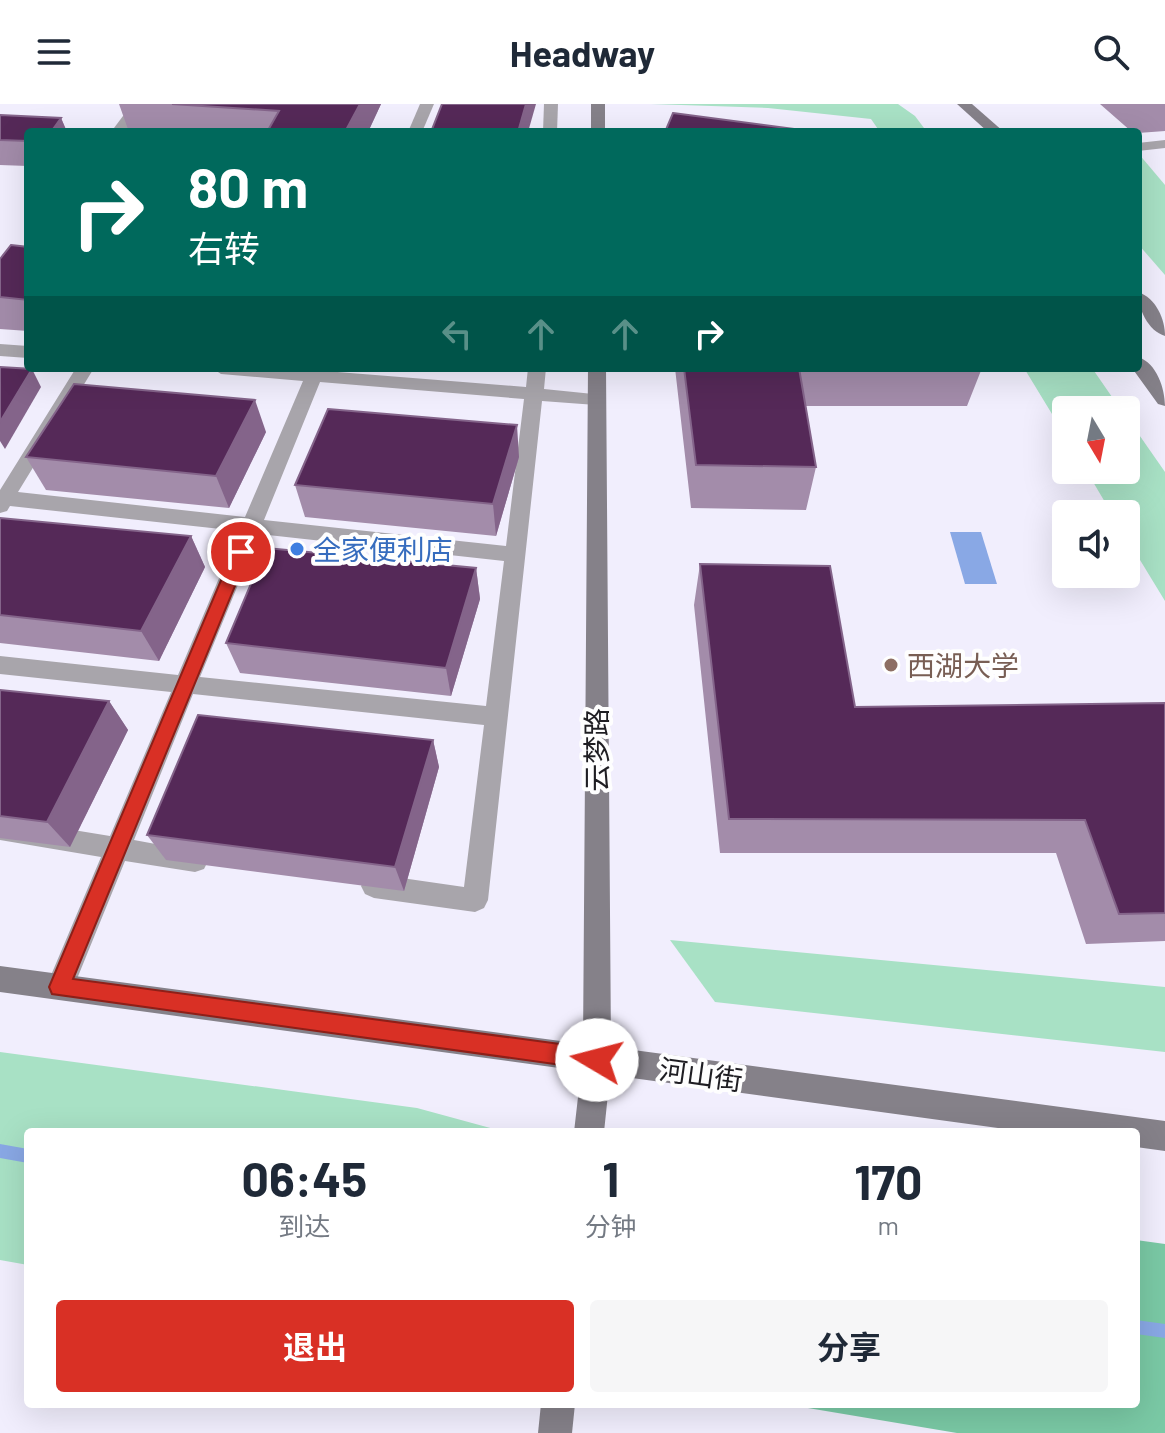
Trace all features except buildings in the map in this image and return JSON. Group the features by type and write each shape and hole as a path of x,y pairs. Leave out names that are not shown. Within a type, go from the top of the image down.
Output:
{"street":[{"path":"121,128 139,104"},
{"path":"417,128 427,104"},
{"path":"550,128 551,104"},
{"path":"598,104 598,128"},
{"path":"961,104 972,128"},
{"path":"961,104 992,128"},
{"path":"1142,147 1165,144"},
{"path":"1142,302 1165,331"},
{"path":"0,350 24,352"},
{"path":"1142,368 1165,400"},
{"path":"83,372 2,502 252,525 517,555"},
{"path":"60,987 315,372 596,399"},
{"path":"351,883 475,900 537,372"},
{"name":"云梦路","path":"589,1128 597,1060 597,372"},
{"path":"0,665 497,717"},
{"path":"0,829 226,865"},
{"name":"河山街","path":"0,979 1105,1128"},
{"name":"河山街","path":"1140,1133 1165,1136"},
{"path":"555,1433 558,1408"}],"green space":[{"path":"651,104 898,104 915,116 924,128 877,128 871,119 768,108"},
{"path":"1142,158 1165,185 1165,275 1142,249"},
{"path":"1026,372 1095,372 1111,396 1052,396 1052,414"},
{"path":"1140,436 1165,472 1165,601 1140,560 1140,500 1104,500 1094,484 1140,484"},
{"path":"670,940 1165,987 1165,1052 715,1002"},
{"path":"0,1052 417,1108 490,1128 24,1128 24,1264 0,1260"},
{"path":"1140,1241 1165,1244 1165,1433 957,1433 808,1408 1140,1408"}],"water":[{"path":"950,532 981,532 997,584 965,584"}],"waterway":[{"path":"0,1151 24,1155"},
{"path":"1140,1328 1165,1331"}],"place":[{"name":"全家便利店","path":"297,549"},
{"name":"西湖大学","path":"891,665"}],"route":[{"path":"241,552 60,987 597,1060"}]}
